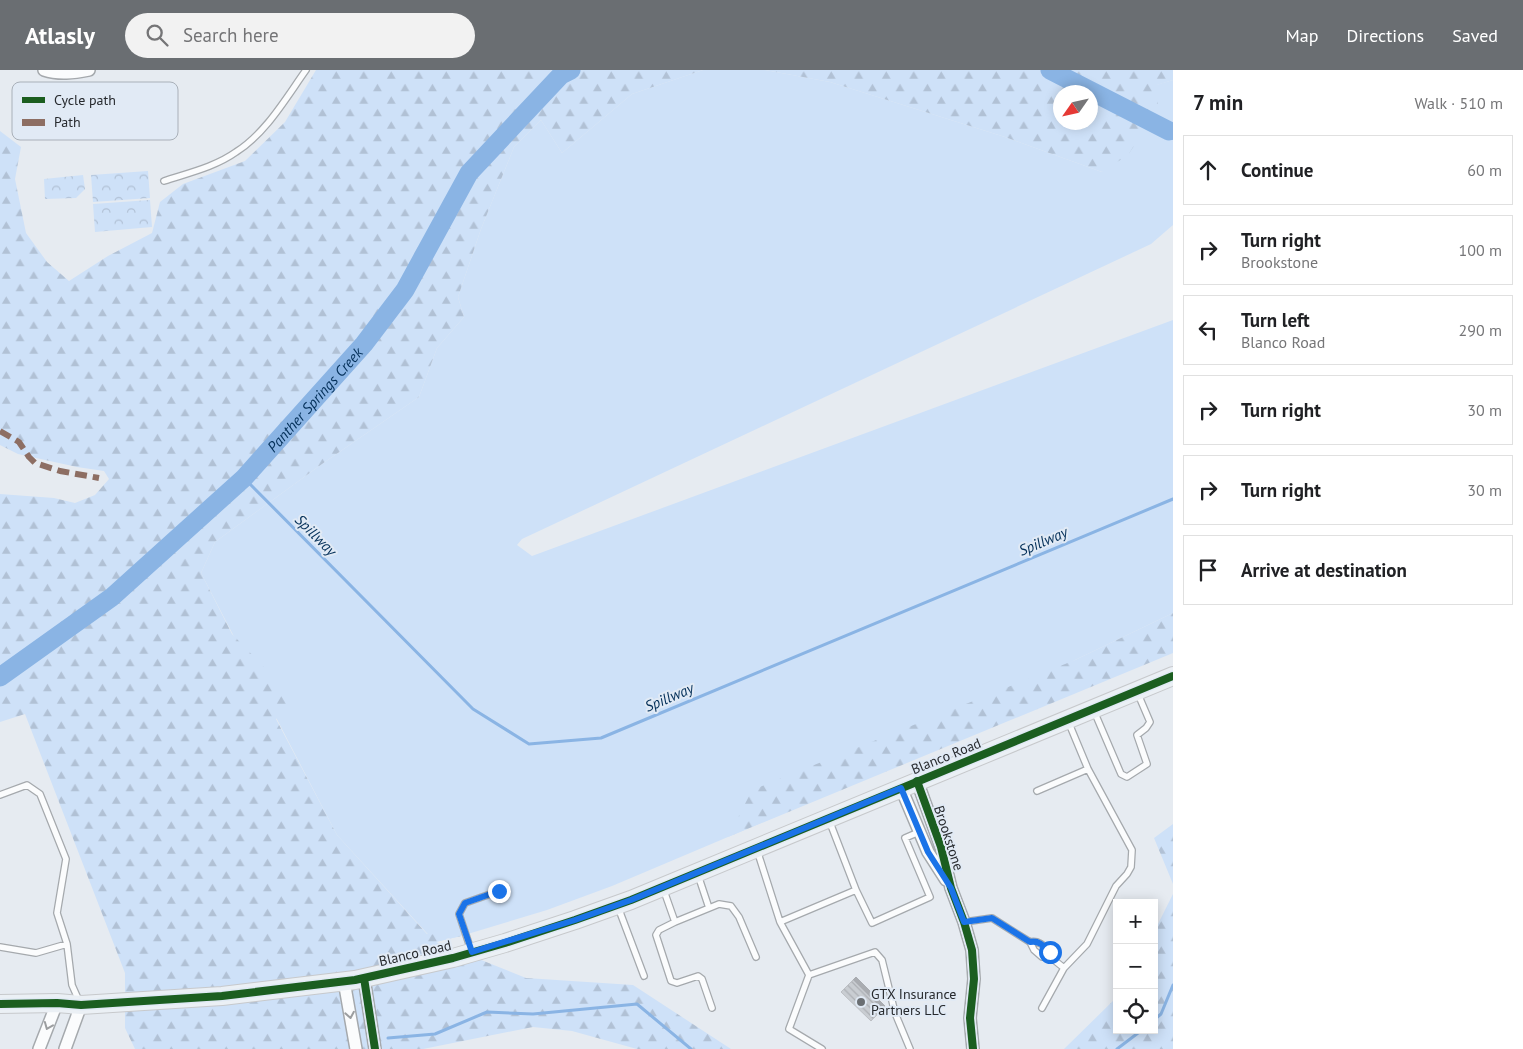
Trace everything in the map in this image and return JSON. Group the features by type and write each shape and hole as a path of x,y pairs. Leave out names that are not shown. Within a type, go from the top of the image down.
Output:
{"main road":[{"name":"Blanco Road","path":"0,1004 81,1004 222,996 364,978 472,952 567,923 618,905 1173,676"}],"street":[{"path":"44,70 68,74 90,70"},
{"name":"Brookstone","path":"917,781 941,847 951,888 972,950 974,979 970,1018 973,1049"},
{"name":"Brookstone","path":"901,788 928,852 951,888"},
{"path":"364,978 375,1049"},
{"path":"344,981 356,1049"},
{"path":"39,1049 57,1003"},
{"path":"66,1049 81,1004"}],"lane":[{"path":"164,181 214,164 237,152 274,115 306,70"},
{"path":"1093,708 1121,774 1127,777 1147,764 1137,735 1150,722 1137,691"},
{"path":"1042,1008 1064,968 1087,944 1116,886 1131,867 1132,850 1088,769 1067,719"},
{"path":"1036,791 1088,769"},
{"path":"0,796 27,785 40,794 66,859 57,913 67,944 72,985 81,1004"},
{"path":"828,818 856,890 872,923 930,897 906,838 920,832"},
{"path":"756,848 780,922 809,975 789,1028 822,1049"},
{"path":"698,872 709,908"},
{"path":"663,886 675,922"},
{"path":"780,922 856,890"},
{"path":"472,952 459,914 465,903 499,891"},
{"path":"712,1008 702,979 698,976 677,983 672,981 656,935 659,930 719,904 731,906 739,917 756,957"},
{"path":"618,905 644,976"},
{"path":"964,922 992,918 1030,942 1040,943 1050,952 1049,956 1064,968"},
{"path":"0,947 36,953 67,944"},
{"path":"809,975 875,952 882,960 895,1013 910,1049"}],"green space":[{"path":"316,70 703,70 632,94 562,153 541,120 514,147 481,229 458,297 464,317 437,348 419,397 322,464 215,542 201,573 232,634 298,702 276,719 337,835 427,934 461,936 436,942 526,978 633,985 731,1049 637,1049 572,1031 533,1027 423,1049 135,1049 125,1028 125,973 25,714 0,722 0,494 54,498 75,503 95,495 109,479 104,471 18,454 0,445 0,131 21,147 15,179 26,233 47,262 69,281 108,256 152,233 160,202 183,184 245,161 285,122"},
{"path":"703,70 765,70 830,82 1005,137 1102,172 1156,85 1173,80 1173,225 1151,244 522,539 517,545 532,556 1173,320 1173,613 1075,660 851,785 612,886 547,910 435,942 337,835 201,573 215,542 322,464 419,397 437,348 464,317 458,297 481,229 514,147 541,120 562,153 632,94"},
{"path":"765,70 1173,70 1173,80 1157,85 1158,110 1128,155 1102,172 1005,137 830,82"},
{"path":"148,171 150,198 93,202 91,175"},
{"path":"83,175 85,189 76,198 45,199 44,179"},
{"path":"150,200 152,227 95,232 93,204"},
{"path":"1173,613 1173,653 728,837 752,790 1075,660"},
{"path":"1173,824 1173,884 1154,838"},
{"path":"1173,894 1173,1049 1064,1049 1113,1001 1113,1034 1158,1034 1158,924"}],"building":[{"path":"853,980 882,1009 871,1021 841,992"}],"waterway":[{"name":"Panther Springs Creek","path":"0,677 112,597 244,478 364,344 405,290 469,173 561,75 571,70"},
{"name":"Panther Springs Creek","path":"1050,70 1169,131"},
{"name":"Spillway","path":"244,478 473,709 529,744 601,738 1173,499"},
{"path":"1158,1017 1161,1014 1173,985"},
{"path":"388,1038 435,1034 487,1012 533,1014 637,1004 691,1049"},
{"path":"1117,1049 1137,1034"}],"marked path":[{"path":"0,431 19,442 35,463 60,471 99,478"}],"cycle path":[{"path":"0,1004 57,1003 81,1005 222,996 355,980 453,958 505,943 631,900 1173,676"},
{"path":"917,781 941,847 951,888 972,950 974,979 970,1018 973,1049"},
{"path":"364,978 375,1049"}],"place":[{"name":"GTX Insurance Partners LLC","path":"861,1002"}],"route":[{"path":"499,891 465,903 459,914 472,952 505,943 631,900 901,788 928,852 951,888 964,922 992,918 1030,942 1040,943 1050,952"}]}
